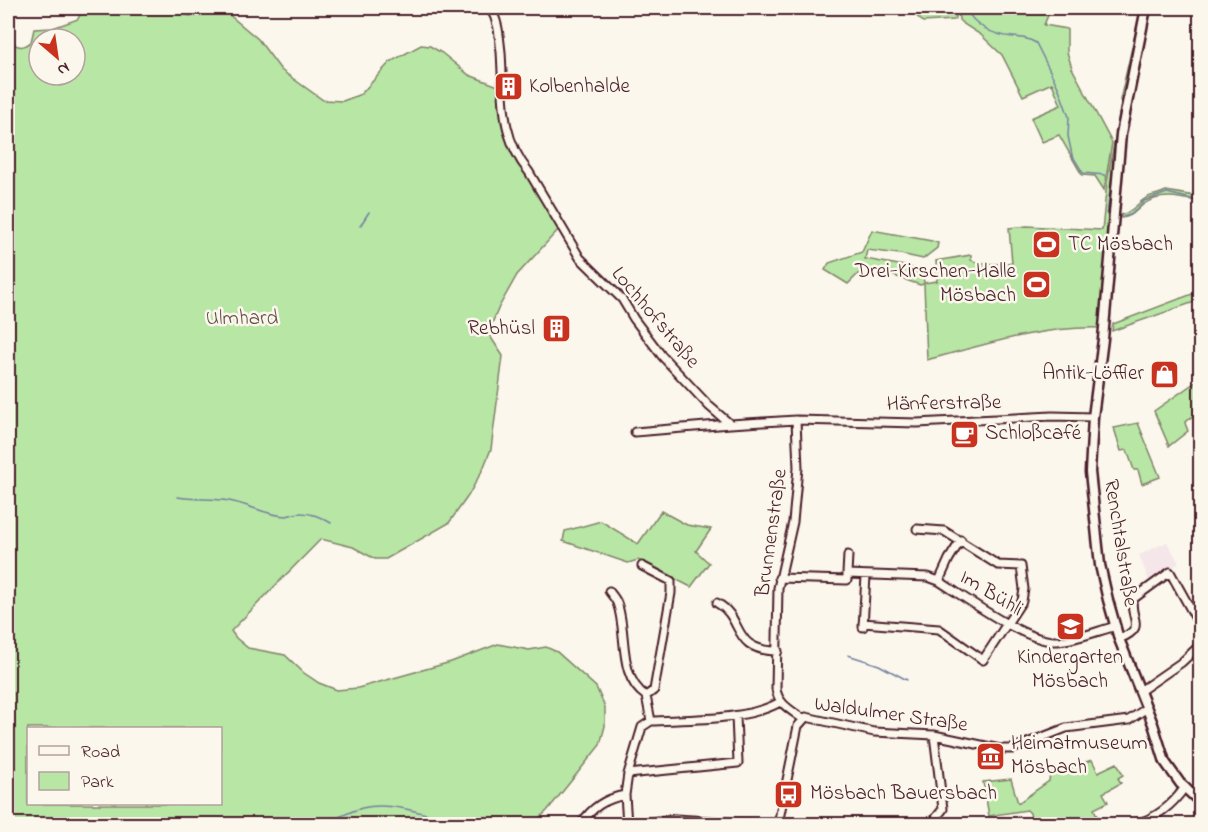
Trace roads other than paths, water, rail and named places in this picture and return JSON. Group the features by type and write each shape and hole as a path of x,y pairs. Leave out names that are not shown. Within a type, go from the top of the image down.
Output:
{"main road":[{"name":"Renchtalstraße","path":"1146,8 1121,134 1103,339 1093,417 1090,472 1101,565 1119,639 1148,708 1165,762 1169,770 1200,802"}],"street":[{"name":"Lochhofstraße","path":"490,8 498,25 505,123 521,162 580,258 622,299 662,356 709,406 730,424"},
{"name":"Hänferstraße","path":"796,420 917,423 1053,416 1093,417"},
{"path":"635,432 796,420"},
{"name":"Brunnenstraße","path":"780,702 776,689 779,578 793,522 798,468 796,420"},
{"path":"866,576 863,625 939,629 983,660 1024,596 1021,566 998,565 944,531 917,529"},
{"path":"939,582 949,559 961,540"},
{"path":"847,574 848,555"},
{"path":"642,566 671,581 654,690 646,696"},
{"path":"1119,639 1133,632 1135,627 1137,620 1132,604 1133,599 1170,573 1200,626"},
{"name":"Im Bühli","path":"779,578 847,580 847,574 928,577 1034,638 1058,641 1116,626"},
{"path":"609,591 616,601 627,665 638,691 646,696 651,721"},
{"name":"Brunnenstraße","path":"717,603 728,612 738,632 748,644 759,649 778,651"},
{"path":"1140,691 1182,662 1200,645"},
{"path":"627,825 625,795 628,774 642,728 651,721 736,716 768,709 780,702 802,719"},
{"name":"Waldulmer Straße","path":"778,825 798,726 802,719 809,716 874,732 934,735 1000,749 1012,749 1066,728 1129,720 1148,708"},
{"path":"628,774 738,763 736,716"},
{"path":"931,825 943,809 934,735"},
{"path":"1135,825 1160,814 1175,801 1185,788"},
{"path":"581,825 590,812 601,803 625,795"},
{"path":"634,825 675,819 761,825"}],"waterway":[{"path":"965,8 979,25 991,32 1028,39 1036,43 1059,89 1069,117 1068,136 1072,155 1083,173 1105,175"},
{"path":"1107,214 1112,175"},
{"path":"1123,217 1132,214 1144,201 1167,193 1200,201"},
{"path":"360,226 369,212"},
{"path":"178,497 229,501 287,516 299,513 309,514 331,523"},
{"path":"848,655 879,665 907,680"},
{"path":"1174,797 1176,786"},
{"path":"319,824 362,808 374,806 413,810 463,824"},
{"path":"523,824 534,819"}],"place":[{"name":"Kolbenhalde","path":"508,87"},
{"name":"TC Mösbach","path":"1047,245"},
{"name":"Drei-Kirschen-Halle Mösbach","path":"1037,284"},
{"name":"Rebhüsl","path":"556,329"},
{"name":"Antik-Löffler","path":"1165,374"},
{"name":"Schloßcafé","path":"964,434"},
{"name":"Kindergarten Mösbach","path":"1070,627"},
{"name":"Heimatmuseum Mösbach","path":"990,756"},
{"name":"Mösbach Bauersbach","path":"789,794"}],"park label":[{"name":"Ulmhard","path":"242,319"}]}
